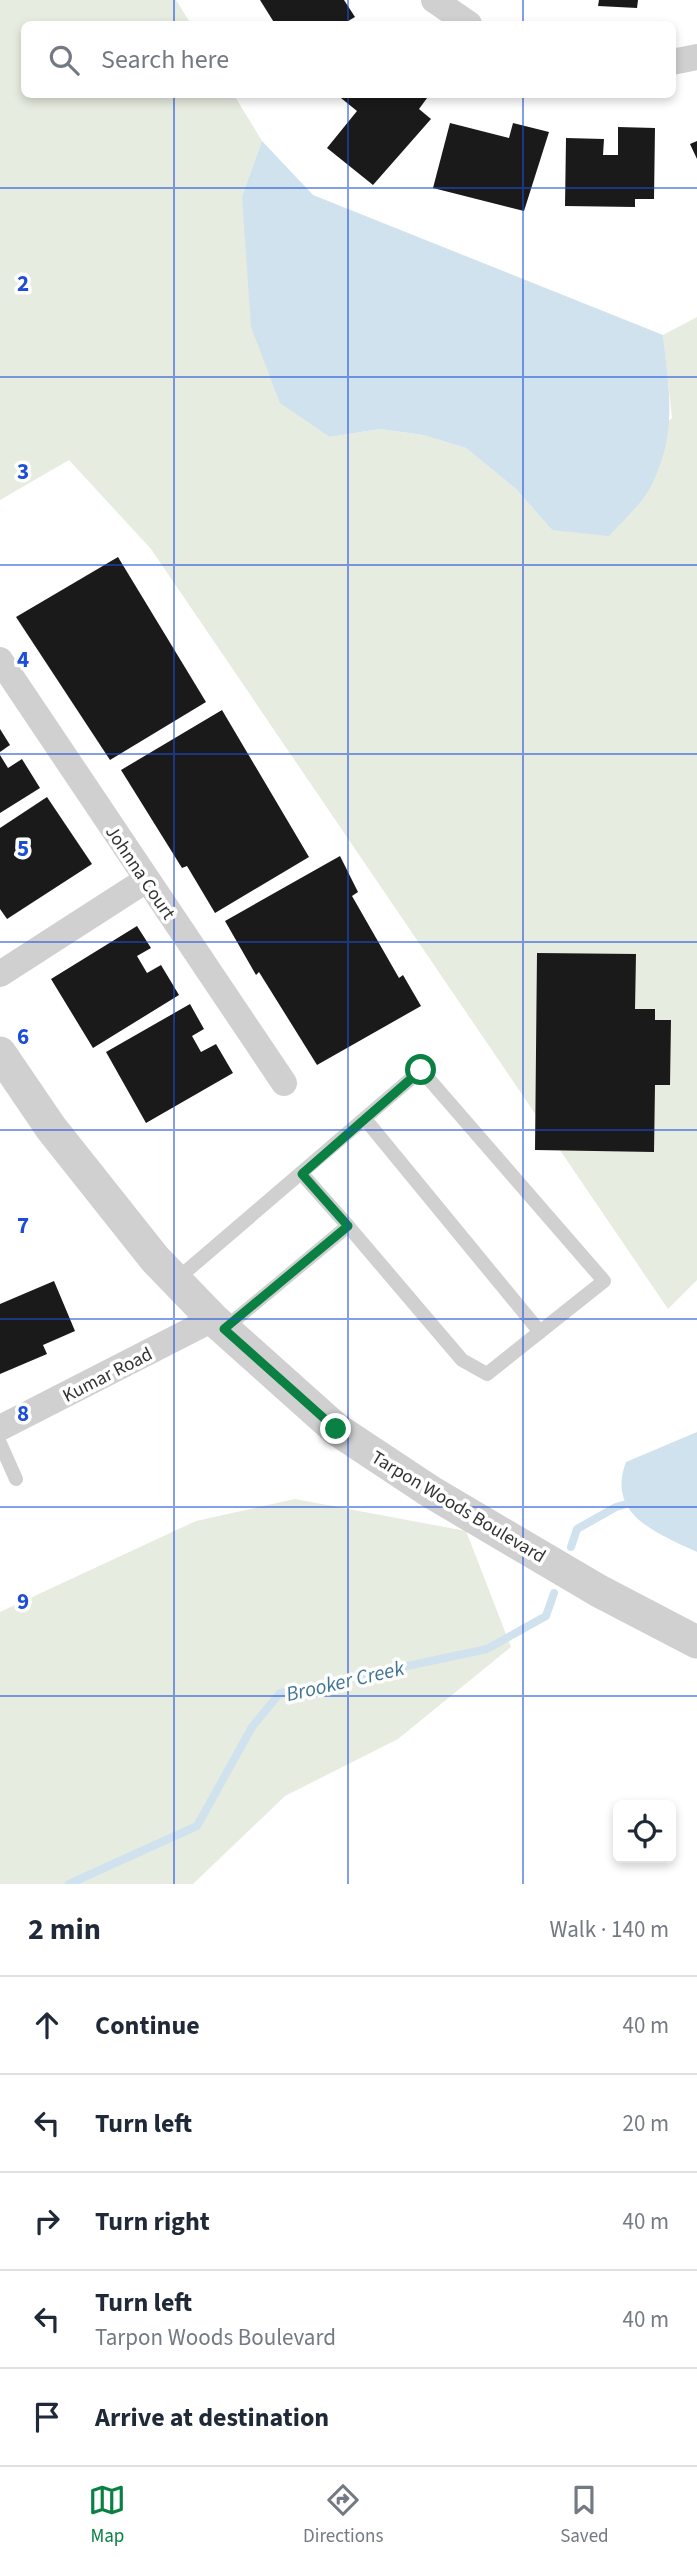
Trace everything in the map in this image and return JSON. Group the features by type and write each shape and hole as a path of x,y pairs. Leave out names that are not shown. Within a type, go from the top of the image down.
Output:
{"street":[{"path":"434,0 465,21"},
{"path":"676,61 697,57"},
{"name":"Johnna Court","path":"0,660 284,1083"},
{"path":"0,974 146,880"},
{"name":"Tarpon Woods Boulevard","path":"0,1053 51,1128 176,1280 219,1324 336,1429 431,1492 599,1591 697,1642"},
{"name":"Kumar Road","path":"0,1428 219,1324"}],"lane":[{"path":"176,1280 421,1070 604,1281 488,1374 462,1360 302,1174"},
{"path":"365,1119 540,1332"},
{"path":"219,1324 348,1226"},
{"path":"0,1443 16,1479"}],"shaded area":[{"path":"0,0 176,0 189,21 21,21 21,98 236,98 262,141 242,196 330,437 380,429 423,435 466,448 516,489 552,530 672,418 663,335 697,317 697,1280 668,1309 151,549 69,460 0,500"},
{"path":"295,1499 466,1531 511,1647 398,1739 285,1796 193,1884 0,1884 0,1612 196,1521"}],"water":[{"path":"262,141 313,195 663,335 669,411 660,467 647,493 609,536 552,530 516,489 466,448 423,435 380,429 330,437 280,403 251,327 242,196"},
{"path":"697,1432 697,1552 639,1520 629,1509 623,1496 622,1480 626,1462"}],"building":[{"path":"260,0 344,0 355,17 348,21 273,21"},
{"path":"599,0 638,0 637,8 598,6"},
{"path":"341,98 427,98 419,109 431,119 373,185 327,148 357,111"},
{"path":"450,123 509,138 513,123 549,132 524,211 433,188"},
{"path":"618,127 655,128 654,199 635,199 635,207 565,206 566,138 604,139 603,155 618,155"},
{"path":"697,141 697,159 690,144"},
{"path":"118,557 206,702 110,760 16,617"},
{"path":"222,710 309,857 215,913 187,866 182,868 121,770"},
{"path":"0,729 10,745 0,752"},
{"path":"0,755 8,768 22,759 40,788 0,813"},
{"path":"47,797 92,864 7,919 0,909 0,828"},
{"path":"340,856 358,892 352,896 399,978 403,975 421,1006 317,1065 259,972 256,975 225,921"},
{"path":"137,926 151,948 137,956 147,973 161,965 179,995 93,1048 51,979"},
{"path":"537,953 636,954 635,1009 655,1009 655,1020 671,1020 670,1085 655,1085 654,1152 535,1150"},
{"path":"190,1004 204,1029 192,1036 201,1052 216,1044 233,1073 146,1123 106,1052"},
{"path":"54,1281 75,1331 43,1345 47,1354 0,1374 0,1304"}],"waterway":[{"name":"Brooker Creek","path":"571,1547 577,1529 616,1507 633,1502"},
{"name":"Brooker Creek","path":"69,1884 197,1826 252,1727 280,1693 487,1649 546,1616 554,1593"}],"route":[{"path":"336,1429 224,1329 348,1226 302,1174 421,1070"}]}
